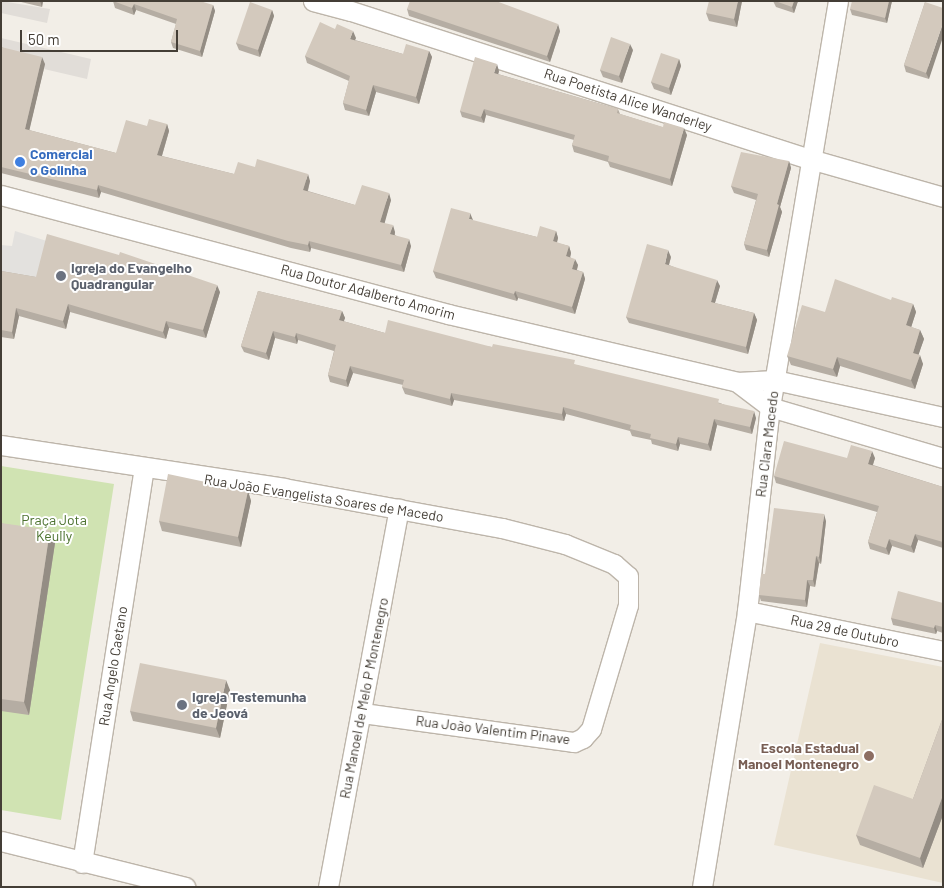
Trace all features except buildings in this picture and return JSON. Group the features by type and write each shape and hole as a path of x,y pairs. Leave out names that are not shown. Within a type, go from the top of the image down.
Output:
{"street":[{"name":"Rua Poetista Alice Wanderley","path":"313,1 351,10 810,159 943,197"},
{"name":"Rua Clara Macedo","path":"702,887 748,611 770,407 810,159 838,1"},
{"name":"Rua Doutor Adalberto Amorim","path":"1,195 448,314 737,382 775,380 943,417"},
{"name":"Rua Doutor Adalberto Amorim","path":"737,382 770,407 943,458"},
{"name":"Rua João Evangelista Soares de Macedo","path":"1,445 144,469 284,488 502,528 565,544 623,570 631,586"},
{"name":"Rua Angelo Caetano","path":"82,863 144,469"},
{"name":"Rua Manoel de Melo P Montenegro","path":"328,887 400,509"},
{"name":"Rua João Valentim Pinave","path":"361,713 574,742 583,738 591,729 628,606 631,586"},
{"name":"Rua 29 de Outubro","path":"748,611 943,651"},
{"path":"1,841 82,863 185,887"}],"shaded area":[{"path":"1,1 50,9 47,23 1,13"},
{"path":"1,38 91,59 87,79 44,69 45,64 1,53"},
{"path":"15,231 50,242 34,300 1,278 1,245 12,246"},
{"name":"Escola Estadual Manoel Montenegro","path":"820,643 943,667 943,883 774,845"}],"green space":[{"name":"Praça Jota Keully","path":"1,466 114,484 61,820 1,810"}],"place":[{"name":"Comercial o Golinha","path":"20,162"},
{"name":"Igreja do Evangelho Quadrangular","path":"61,276"},
{"name":"Igreja Testemunha de Jeová","path":"182,705"},
{"name":"Escola Estadual Manoel Montenegro","path":"869,756"}]}
